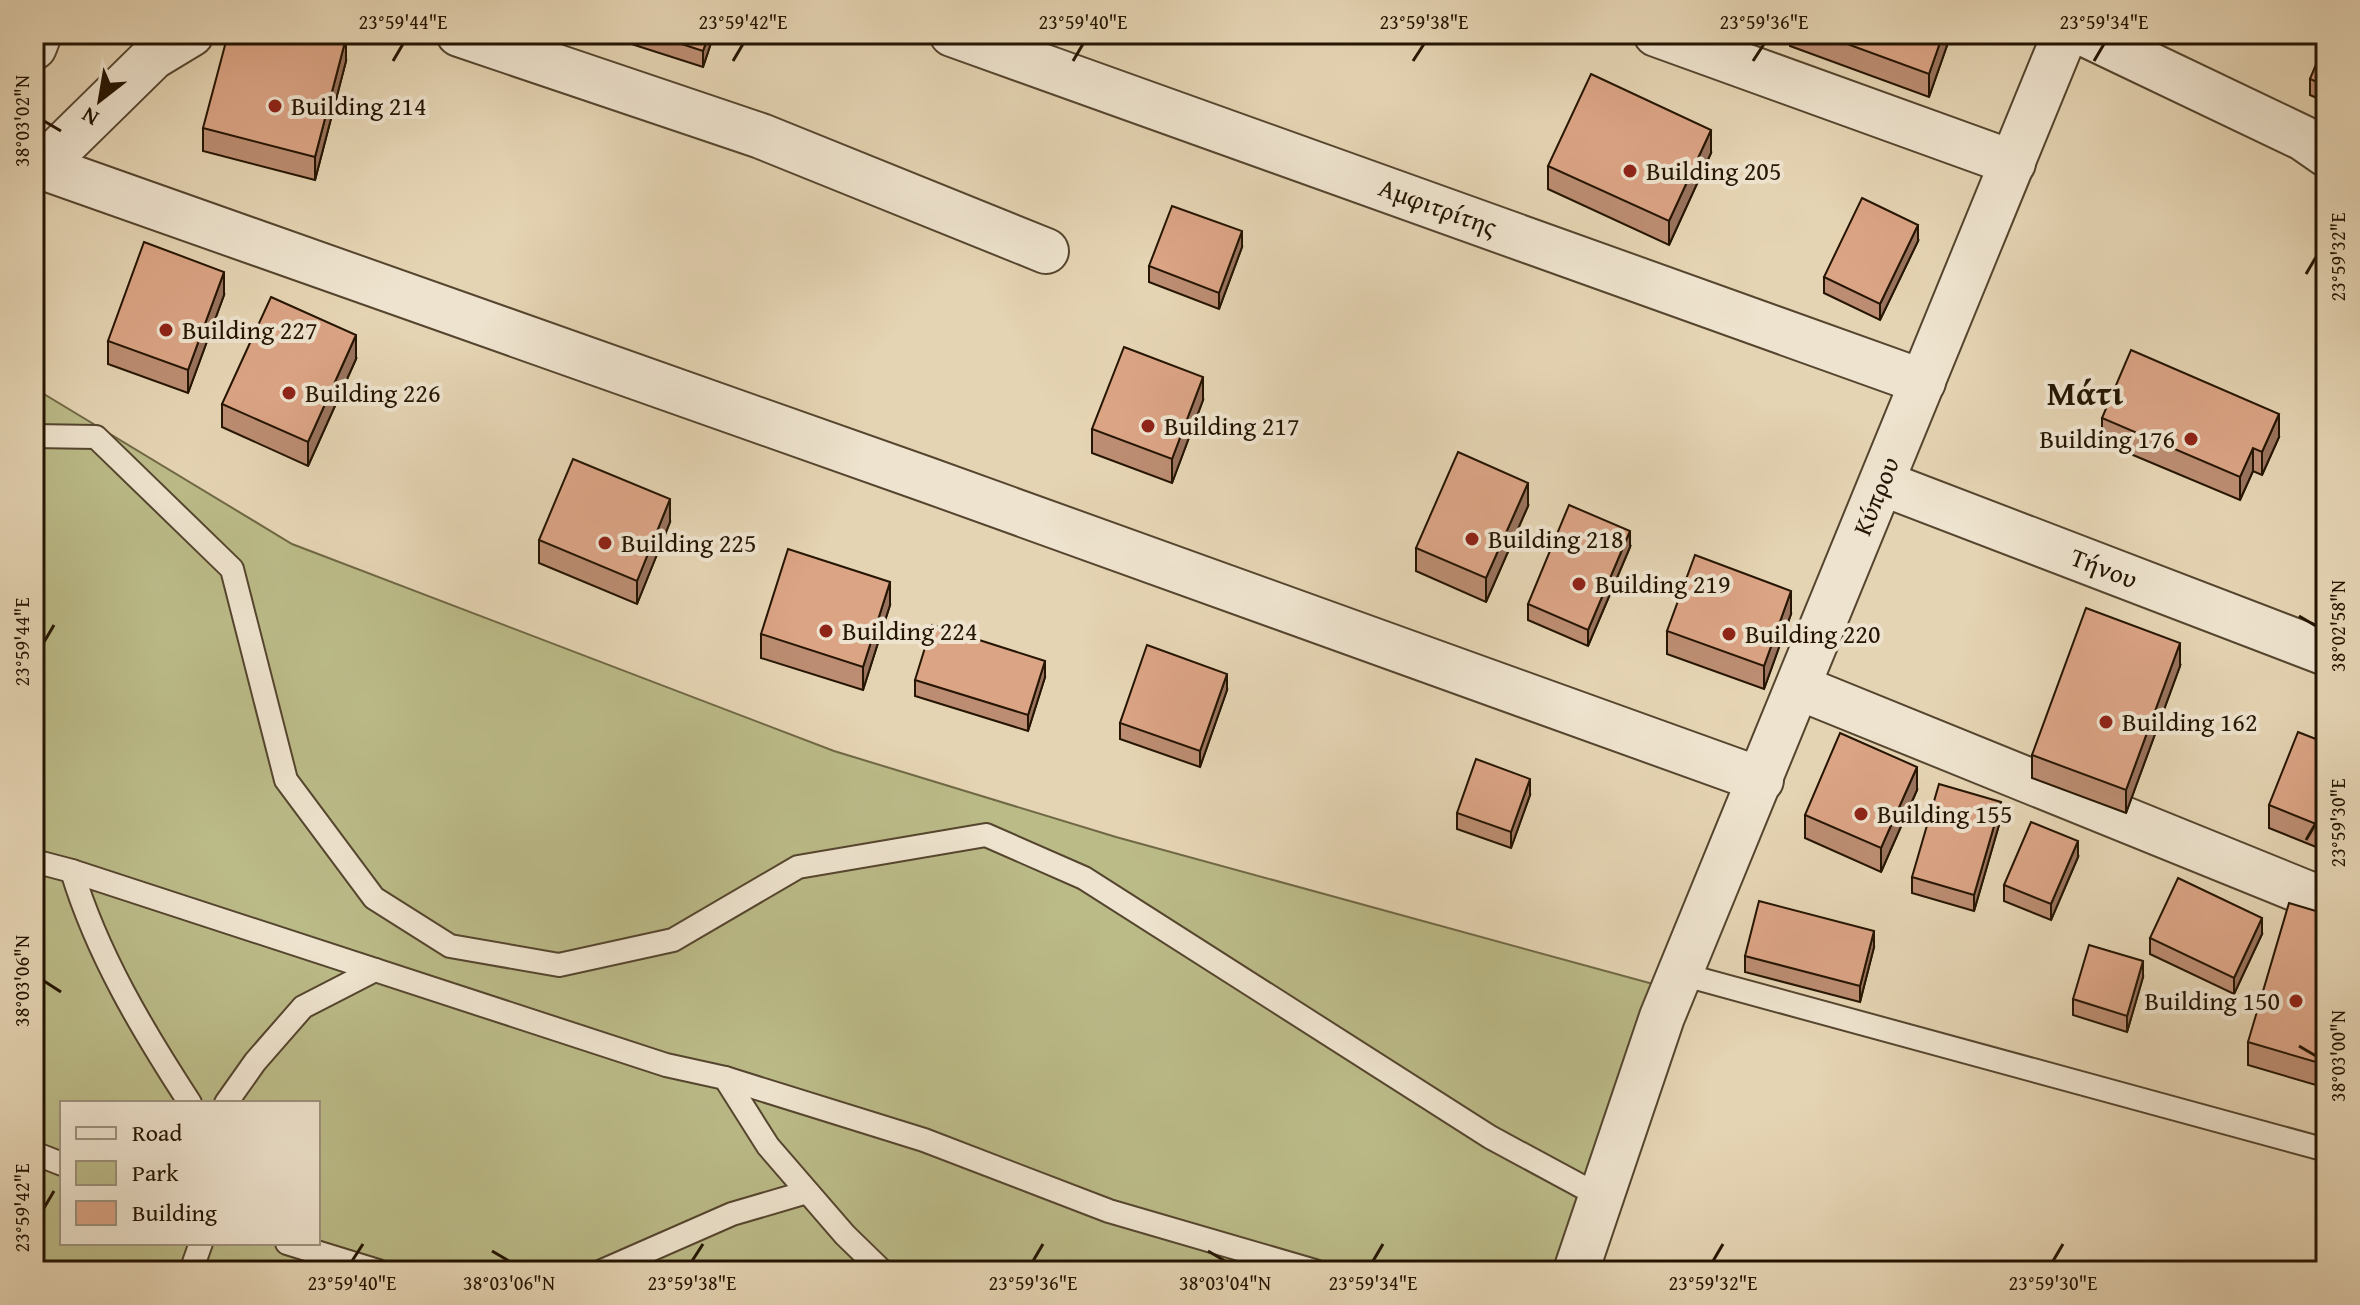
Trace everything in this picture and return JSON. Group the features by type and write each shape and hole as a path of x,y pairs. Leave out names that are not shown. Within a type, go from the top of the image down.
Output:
{"street":[{"path":"34,47 39,34"},
{"path":"191,34 153,57 37,166 925,479 1761,780"},
{"path":"459,34 761,136 1046,251"},
{"name":"Αμφιτρίτης","path":"952,34 1923,382"},
{"path":"1656,34 2013,163"},
{"name":"Κύπρου","path":"1576,1271 1662,1017 2065,34"},
{"path":"2085,34 2303,138 2326,154"},
{"name":"Τήνου","path":"1882,483 2326,653"},
{"path":"1798,687 2326,901"}],"lane":[{"path":"34,436 96,437 232,569 286,780 374,898 450,946 559,965 673,940 798,867 986,835 1084,878 1490,1137 1603,1198"},
{"path":"34,861 666,1065 725,1078 924,1140 1109,1211 1315,1271"},
{"path":"72,871 85,914 129,1004 189,1101"},
{"path":"1685,966 2326,1150"},
{"path":"227,1101 255,1062 303,1007 375,970"},
{"path":"725,1078 768,1146 845,1235 882,1271"},
{"path":"34,1153 60,1163"},
{"path":"602,1271 732,1214 807,1192"},
{"path":"320,1238 350,1263"},
{"path":"191,1271 200,1245"},
{"path":"293,1245 378,1271"}],"green space":[{"path":"34,388 292,544 834,751 1116,837 1675,990 1557,1271 34,1271"}],"building":[{"name":"Building 214","path":"228,34 333,34 346,38 315,157 203,128"},
{"path":"651,34 709,34 703,51"},
{"path":"1820,34 1943,34 1929,74"},
{"path":"2326,46 2326,86 2310,79"},
{"name":"Building 205","path":"1591,74 1711,130 1669,221 1548,166"},
{"path":"1862,198 1918,225 1880,304 1824,277"},
{"path":"1172,206 1242,231 1219,293 1149,266"},
{"name":"Building 227","path":"144,242 224,272 188,370 108,341"},
{"name":"Building 226","path":"271,297 356,335 308,442 222,404"},
{"name":"Building 217","path":"1124,347 1203,377 1172,459 1092,429"},
{"name":"Building 176","path":"2131,350 2279,414 2262,452 2253,448 2240,477 2102,418"},
{"name":"Building 218","path":"1458,452 1528,483 1486,578 1416,548"},
{"name":"Building 225","path":"573,459 670,499 637,581 539,540"},
{"name":"Building 219","path":"1569,505 1630,531 1588,630 1528,604"},
{"name":"Building 224","path":"788,549 890,582 863,667 761,634"},
{"name":"Building 220","path":"1695,555 1791,591 1764,666 1667,631"},
{"name":"Building 162","path":"2086,608 2180,643 2126,790 2032,755"},
{"path":"932,625 1045,661 1028,715 915,680"},
{"path":"1147,645 1227,674 1200,751 1120,723"},
{"path":"2298,732 2326,743 2326,828 2269,805"},
{"name":"Building 155","path":"1840,733 1917,767 1881,848 1805,815"},
{"path":"1476,759 1530,779 1511,832 1457,813"},
{"path":"1939,784 2001,802 1974,895 1912,877"},
{"path":"2031,822 2078,841 2051,904 2004,885"},
{"path":"2178,878 2262,918 2234,978 2150,938"},
{"path":"1759,901 1874,931 1860,986 1745,956"},
{"name":"Building 150","path":"2289,903 2326,914 2326,1065 2248,1042"},
{"path":"2089,945 2143,961 2127,1016 2073,999"}],"place":[{"name":"Building 214","path":"275,106"},
{"name":"Building 205","path":"1630,171"},
{"name":"Building 227","path":"166,330"},
{"name":"Building 226","path":"289,393"},
{"name":"Building 217","path":"1148,426"},
{"name":"Building 176","path":"2191,439"},
{"name":"Building 218","path":"1472,539"},
{"name":"Building 225","path":"605,543"},
{"name":"Building 219","path":"1579,584"},
{"name":"Building 224","path":"826,631"},
{"name":"Building 220","path":"1729,634"},
{"name":"Building 162","path":"2106,722"},
{"name":"Building 155","path":"1861,814"},
{"name":"Building 150","path":"2296,1001"}],"district":[{"name":"Μάτι","path":"2085,393"}]}
